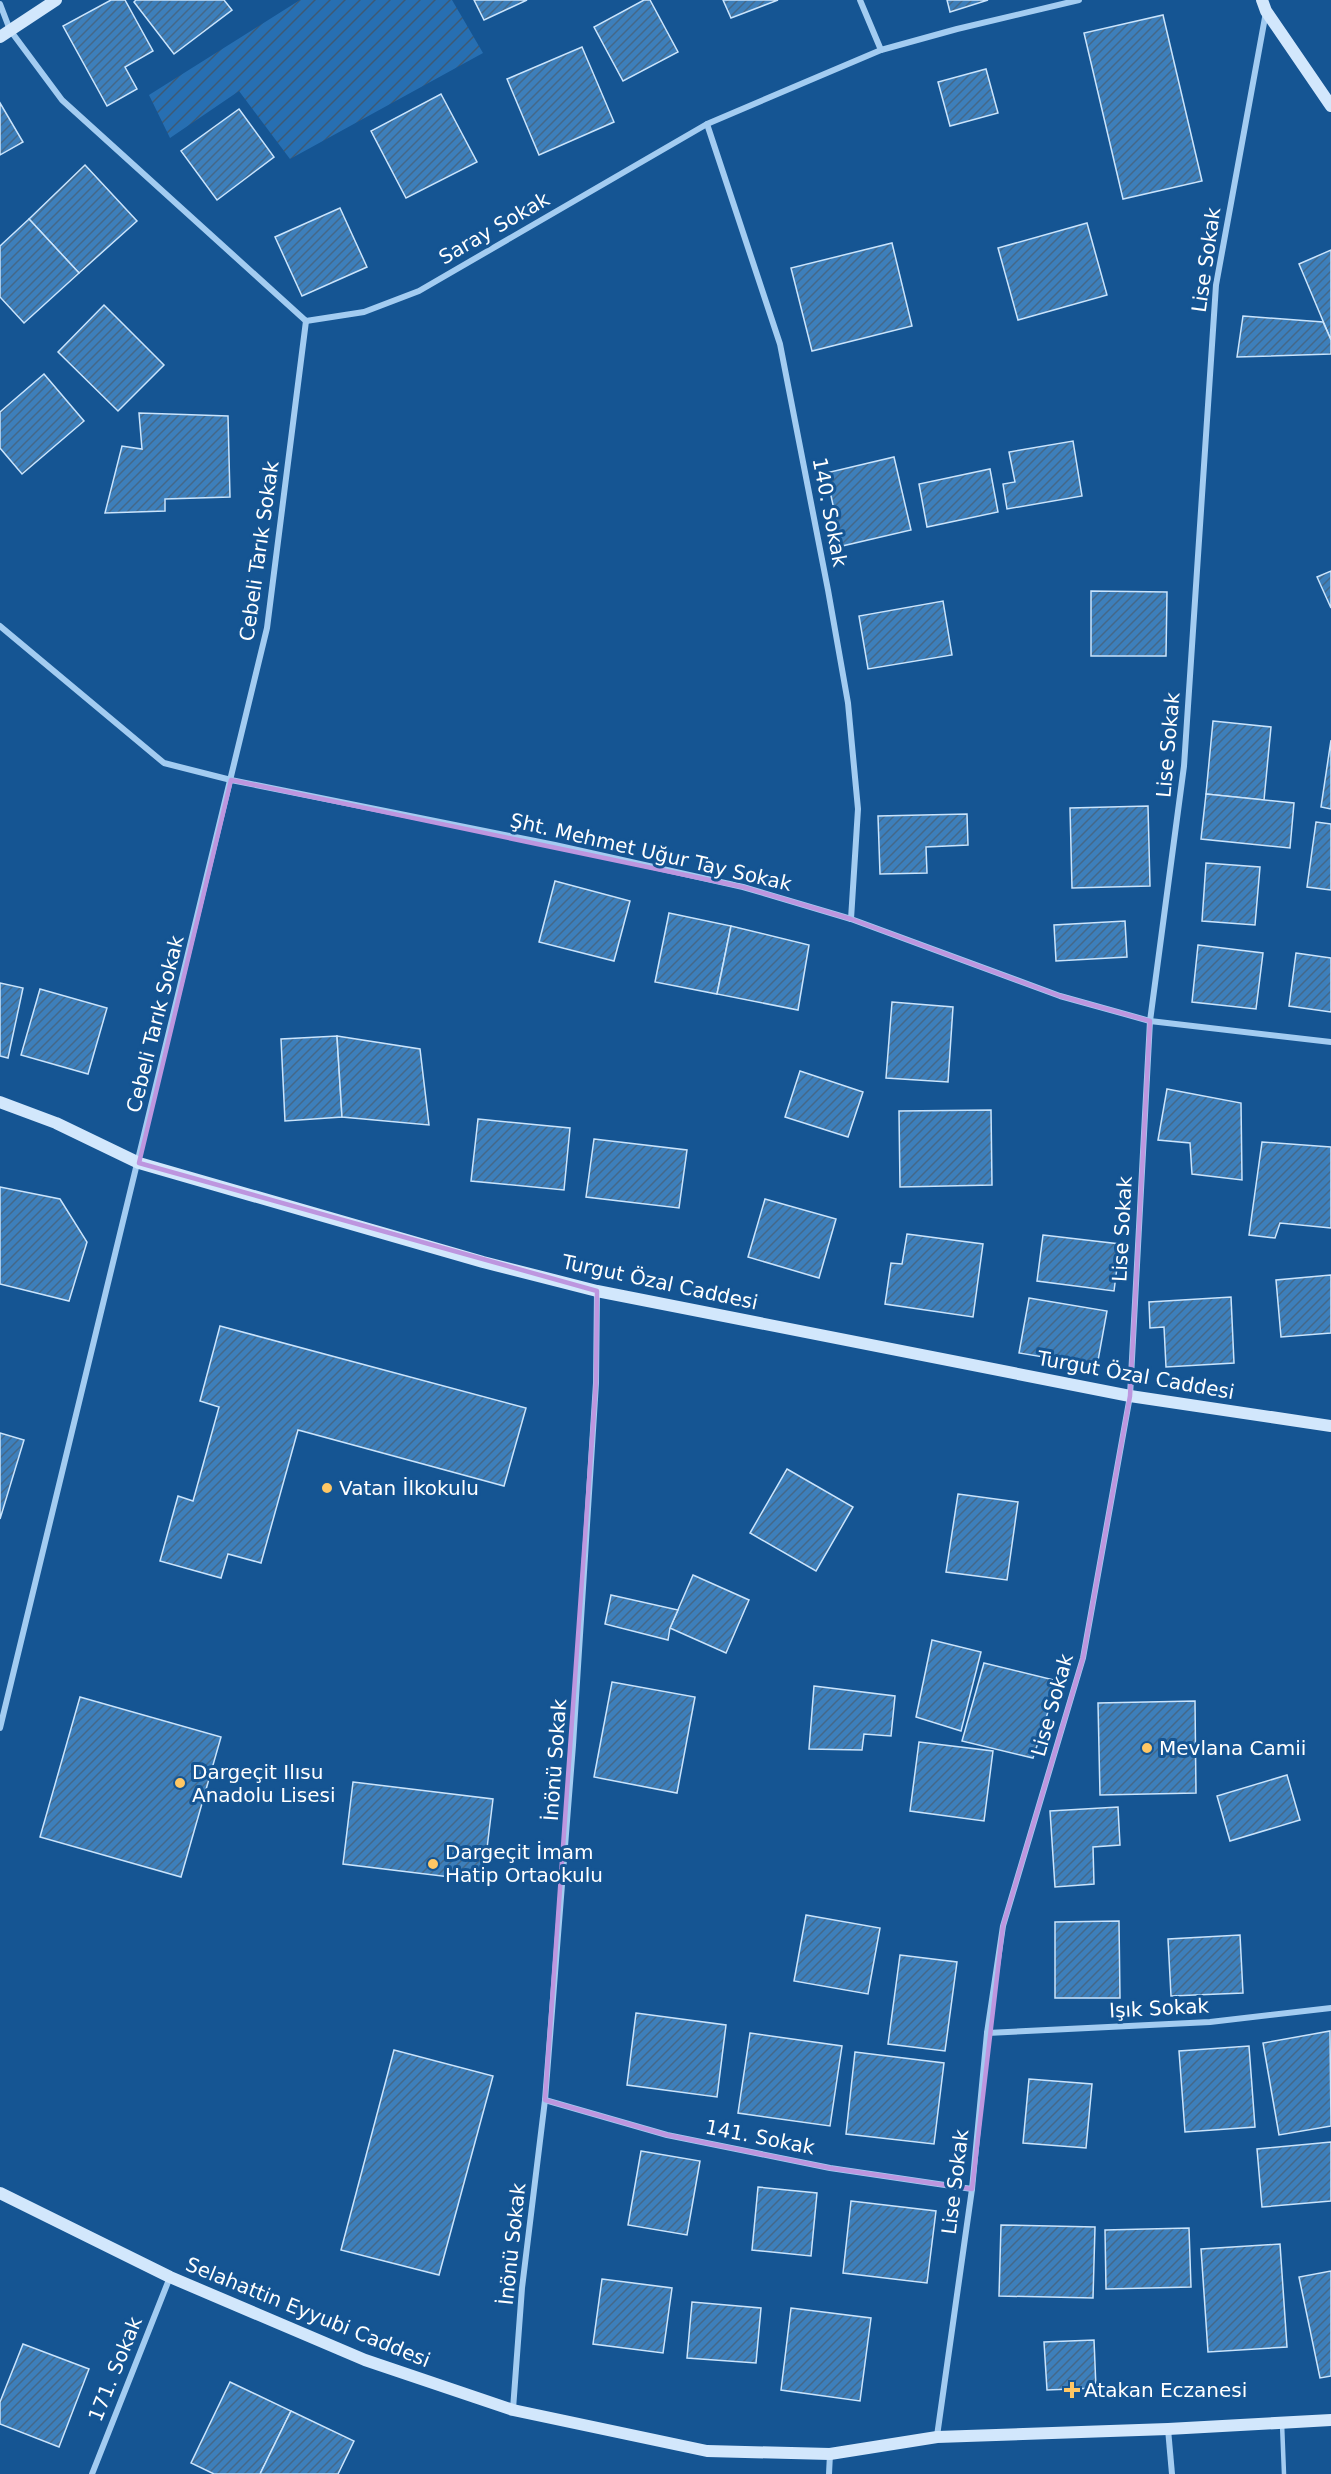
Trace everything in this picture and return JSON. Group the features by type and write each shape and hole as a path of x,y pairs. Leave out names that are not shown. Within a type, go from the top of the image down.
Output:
{"street":[{"path":"5,33 56,0"},
{"path":"860,0 881,50"},
{"name":"Saray Sokak","path":"306,321 364,312 419,291 707,124 881,50 1079,0"},
{"path":"0,4 5,33 62,100 306,321"},
{"path":"1264,5 1331,106"},
{"name":"Lise Sokak","path":"937,2437 972,2189 987,2033 1003,1926 1083,1658 1130,1396 1150,1021 1185,766 1216,285 1264,5"},
{"name":"140. Sokak","path":"707,124 780,344 828,590 848,703 858,809 851,919"},
{"name":"Cebeli Tarık Sokak","path":"0,1728 139,1163 267,628 306,321"},
{"name":"Şht. Mehmet Uğur Tay Sokak","path":"0,626 164,763 231,780 555,845 732,885 851,919 1060,996 1150,1021 1331,1042"},
{"name":"Turgut Özal Caddesi","path":"0,1102 56,1123 139,1163 483,1262 597,1291 1130,1396 1331,1426"},
{"name":"İnönü Sokak","path":"513,2410 522,2288 545,2100 573,1745 596,1383 597,1291"},
{"name":"Işık Sokak","path":"987,2033 1210,2022 1331,2008"},
{"name":"141. Sokak","path":"545,2100 667,2135 830,2168 972,2189"},
{"name":"Selahattin Eyyubi Caddesi","path":"0,2193 170,2277 365,2360 513,2410 707,2451 830,2454 937,2437 1168,2429 1331,2420"},
{"name":"171. Sokak","path":"92,2474 170,2277"},
{"path":"1168,2429 1172,2474"},
{"path":"829,2474 830,2454"}],"lane":[{"path":"1282,2423 1284,2474"}],"highlighted area":[{"path":"231,780 743,887 851,919 1060,996 1150,1021 1130,1396 1083,1658 1003,1926 972,2189 830,2168 667,2135 545,2100 596,1383 597,1291 139,1163"}],"shaded area":[{"path":"300,0 452,0 483,53 290,159 239,91 170,138 149,95"}],"building":[{"path":"111,0 125,0 153,51 125,67 137,89 107,106 63,26"},
{"path":"136,0 224,0 232,10 174,54 134,2"},
{"path":"474,0 527,0 484,20"},
{"path":"644,0 650,0 678,52 623,81 594,27"},
{"path":"723,0 778,0 731,18"},
{"path":"947,0 988,0 950,12"},
{"path":"1163,15 1202,181 1123,199 1084,33"},
{"path":"582,47 614,122 539,155 507,79"},
{"path":"986,69 998,113 950,126 938,82"},
{"path":"441,94 477,162 406,198 371,131"},
{"path":"0,103 23,142 0,155"},
{"path":"239,109 274,157 217,200 181,151"},
{"path":"85,165 137,221 79,273 29,219"},
{"path":"340,208 367,267 302,296 275,237"},
{"path":"29,219 79,273 24,323 0,297 0,246"},
{"path":"1087,223 1107,295 1018,320 998,248"},
{"path":"892,243 912,326 812,351 791,268"},
{"path":"1331,250 1331,340 1299,264"},
{"path":"104,305 164,365 118,411 58,352"},
{"path":"1243,316 1323,322 1331,340 1331,354 1237,357"},
{"path":"44,374 84,421 22,474 0,448 0,412"},
{"path":"139,413 228,416 230,497 165,499 165,511 105,513 122,446 142,449"},
{"path":"1073,441 1082,496 1007,509 1003,484 1015,482 1009,452"},
{"path":"894,457 911,530 842,546 826,473"},
{"path":"990,469 998,512 927,527 919,484"},
{"path":"1331,571 1331,608 1317,577"},
{"path":"1091,591 1167,592 1166,656 1091,656"},
{"path":"943,601 952,655 868,669 859,616"},
{"path":"1213,721 1271,727 1264,800 1206,794"},
{"path":"1331,740 1331,809 1321,807"},
{"path":"1206,794 1294,803 1290,848 1201,839"},
{"path":"1148,806 1150,886 1072,888 1070,808"},
{"path":"967,814 968,845 926,847 927,873 880,874 878,816"},
{"path":"1316,822 1331,824 1331,890 1307,887"},
{"path":"1206,863 1260,867 1255,925 1202,921"},
{"path":"555,881 630,901 614,961 539,942"},
{"path":"669,913 731,926 717,994 655,982"},
{"path":"1125,921 1127,957 1056,961 1054,925"},
{"path":"731,926 809,945 798,1010 717,994"},
{"path":"1198,945 1263,953 1256,1009 1192,1002"},
{"path":"1296,953 1331,958 1331,1012 1289,1006"},
{"path":"0,983 23,988 8,1058 0,1056"},
{"path":"40,989 107,1008 88,1074 21,1055"},
{"path":"892,1002 953,1007 948,1082 886,1078"},
{"path":"337,1036 342,1117 285,1121 281,1039"},
{"path":"337,1036 420,1049 429,1125 342,1117"},
{"path":"800,1071 863,1092 848,1137 785,1117"},
{"path":"1167,1089 1241,1103 1242,1180 1192,1174 1190,1143 1158,1140"},
{"path":"991,1110 992,1185 900,1187 899,1111"},
{"path":"478,1119 570,1128 564,1190 471,1181"},
{"path":"594,1139 687,1150 679,1208 586,1197"},
{"path":"1262,1142 1331,1147 1331,1228 1280,1223 1275,1238 1249,1235"},
{"path":"0,1187 60,1199 87,1242 69,1301 0,1284"},
{"path":"765,1199 836,1219 819,1278 748,1257"},
{"path":"907,1234 983,1244 973,1317 885,1304 891,1263 902,1264"},
{"path":"1043,1235 1120,1244 1114,1291 1037,1281"},
{"path":"1331,1275 1331,1333 1281,1337 1276,1280"},
{"path":"1231,1297 1234,1363 1166,1367 1164,1327 1150,1328 1149,1302"},
{"path":"1029,1298 1107,1311 1097,1366 1019,1353"},
{"path":"220,1326 526,1408 504,1486 298,1430 261,1563 228,1554 221,1578 160,1561 178,1496 193,1501 219,1407 200,1401"},
{"path":"0,1433 24,1440 0,1519"},
{"path":"787,1469 853,1507 816,1571 750,1533"},
{"path":"958,1494 1018,1502 1007,1580 946,1572"},
{"path":"693,1575 749,1600 726,1653 670,1628"},
{"path":"611,1595 678,1610 670,1628 668,1640 605,1624"},
{"path":"932,1640 981,1652 961,1731 916,1717"},
{"path":"984,1663 1058,1681 1033,1758 962,1741"},
{"path":"612,1682 695,1697 677,1793 594,1777"},
{"path":"814,1686 895,1696 891,1736 864,1734 862,1750 809,1749"},
{"path":"80,1697 221,1737 181,1877 40,1837"},
{"name":"Mevlana Camii","path":"1195,1701 1196,1793 1100,1795 1098,1703"},
{"path":"919,1742 993,1751 984,1821 910,1811"},
{"path":"1287,1775 1300,1820 1230,1841 1217,1796"},
{"path":"353,1782 493,1799 483,1881 343,1864"},
{"path":"1118,1807 1120,1845 1093,1847 1094,1884 1055,1887 1050,1811"},
{"path":"806,1915 880,1928 868,1994 794,1981"},
{"path":"1119,1921 1120,1998 1055,1998 1055,1922"},
{"path":"1240,1935 1243,1993 1171,1996 1168,1939"},
{"path":"900,1955 957,1962 945,2051 888,2044"},
{"path":"636,2013 726,2025 717,2097 627,2085"},
{"path":"1330,2031 1331,2126 1279,2135 1263,2043"},
{"path":"750,2033 842,2046 830,2126 738,2113"},
{"path":"1249,2046 1255,2127 1185,2132 1179,2051"},
{"path":"394,2050 493,2076 439,2275 341,2250"},
{"path":"855,2052 944,2063 934,2144 846,2134"},
{"path":"1029,2079 1092,2084 1086,2148 1023,2143"},
{"path":"1331,2142 1331,2201 1262,2207 1257,2149"},
{"path":"641,2151 700,2161 687,2235 628,2225"},
{"path":"758,2187 817,2193 811,2256 752,2250"},
{"path":"851,2201 936,2211 927,2283 843,2273"},
{"path":"1001,2225 1095,2227 1093,2298 999,2296"},
{"path":"1189,2228 1191,2287 1106,2289 1105,2230"},
{"path":"1280,2244 1287,2347 1208,2352 1201,2249"},
{"path":"1331,2271 1331,2376 1320,2378 1299,2277"},
{"path":"602,2279 672,2288 663,2353 593,2344"},
{"path":"692,2302 761,2308 756,2363 687,2358"},
{"path":"791,2308 871,2318 860,2401 781,2390"},
{"path":"1094,2340 1096,2388 1047,2390 1044,2342"},
{"path":"23,2344 89,2369 59,2447 0,2424 0,2402"},
{"path":"230,2382 291,2411 260,2474 214,2474 191,2463"},
{"path":"291,2411 354,2441 338,2474 260,2474"}],"place":[{"name":"Vatan İlkokulu","path":"327,1488"},
{"name":"Mevlana Camii","path":"1147,1748"},
{"name":"Dargeçit Ilısu Anadolu Lisesi","path":"180,1783"},
{"name":"Dargeçit İmam Hatip Ortaokulu","path":"433,1864"},
{"name":"Atakan Eczanesi","path":"1072,2390"}]}
